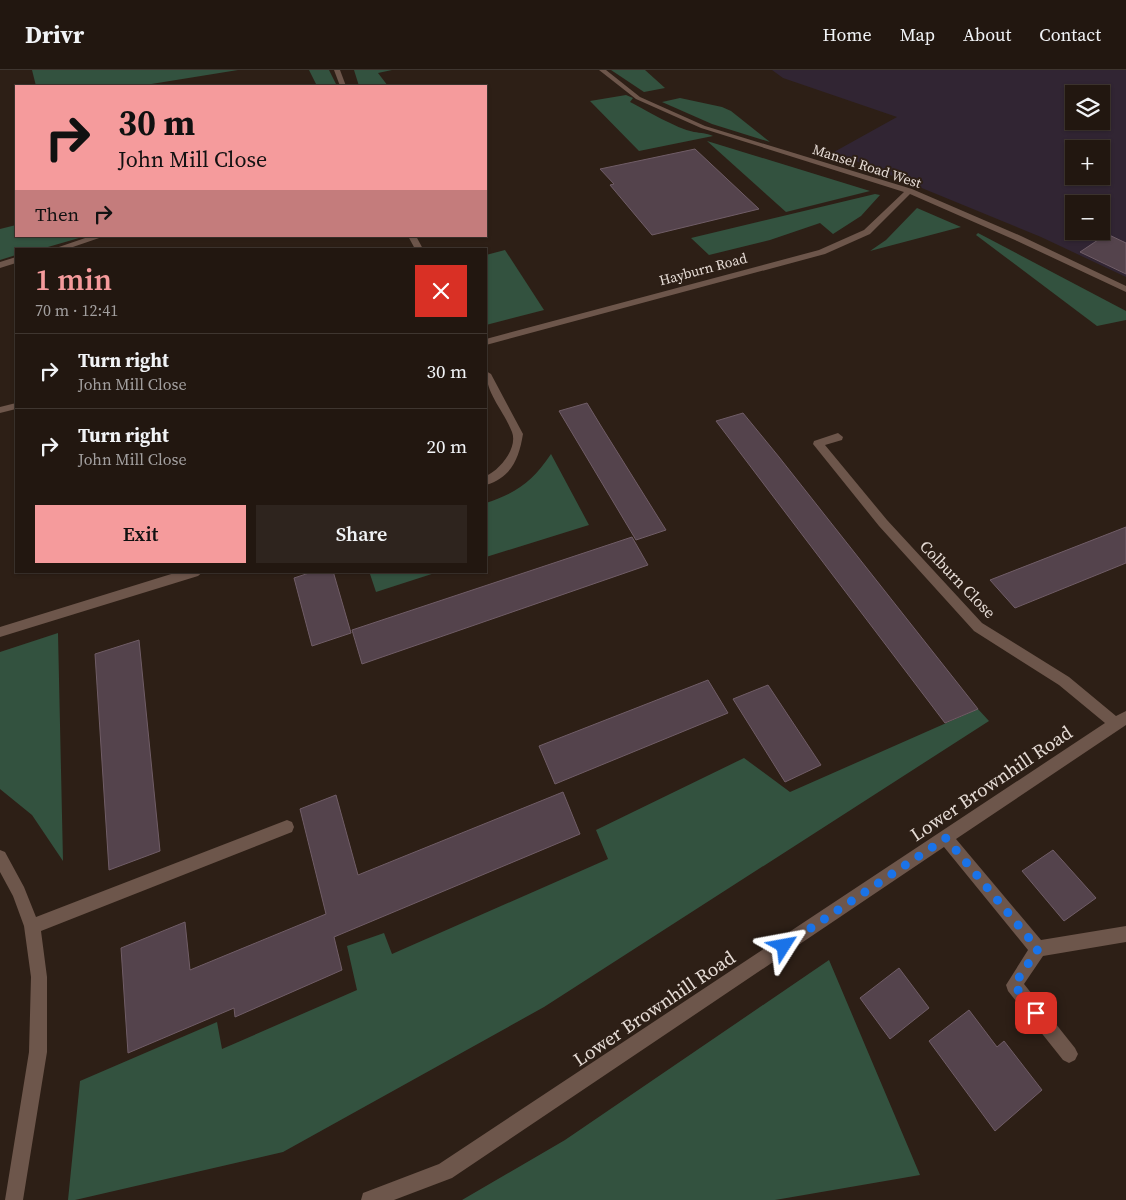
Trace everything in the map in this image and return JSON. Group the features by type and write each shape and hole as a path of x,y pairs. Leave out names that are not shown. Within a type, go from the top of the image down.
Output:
{"street":[{"path":"337,70 343,85"},
{"name":"Mansel Road West","path":"602,70 638,98 703,126 910,191 1018,238 1126,289"},
{"name":"Hayburn Road","path":"487,342 822,252 867,232 910,191"},
{"path":"60,248 98,237"},
{"path":"0,265 15,260"},
{"path":"487,376 518,434 514,455 500,474 487,480"},
{"path":"0,410 15,406"},
{"name":"Colburn Close","path":"838,437 818,444 883,523 978,627 1064,681 1121,720"},
{"path":"0,632 192,573"},
{"name":"Lower Brownhill Road","path":"370,1200 445,1171 1121,720"},
{"path":"32,926 287,827"},
{"path":"946,838 1038,949"},
{"path":"0,857 19,892 32,926 39,977 38,1052 14,1200"},
{"path":"1069,1054 1014,985 1038,949 1126,934"}],"shaded area":[{"path":"772,70 1126,70 1126,277 1041,237 834,152 897,117 783,78"}],"green space":[{"path":"32,70 238,70 145,85 36,85"},
{"path":"309,70 329,70 336,85 316,85"},
{"path":"354,70 392,70 378,73 387,85 359,85"},
{"path":"611,70 645,70 665,88 644,92"},
{"path":"626,95 633,98 630,102 670,123 687,130 713,136 639,151 590,101"},
{"path":"680,98 722,107 731,111 770,142 712,124 662,102"},
{"path":"707,141 870,191 786,212"},
{"path":"875,194 880,195 861,216 833,234 820,223 770,240 709,255 691,238"},
{"path":"917,208 961,227 870,251 886,240"},
{"path":"15,225 15,237 83,237 44,248 15,248 15,255 0,260 0,229"},
{"path":"978,233 1126,311 1126,320 1097,326 976,235"},
{"path":"505,250 544,310 487,325 487,255"},
{"path":"551,454 589,525 487,557 487,503 516,490 537,472"},
{"path":"370,573 435,573 376,592"},
{"path":"58,633 63,861 32,815 0,789 0,652"},
{"path":"978,709 989,721 544,1007 283,1152 75,1200 68,1200 80,1081 217,1022 222,1049 357,990 347,946 384,933 392,954 608,859 596,830 744,758 790,792"},
{"path":"829,960 920,1175 775,1200 462,1200 565,1140"}],"building":[{"path":"695,149 759,209 652,235 610,185 614,184 600,169"},
{"path":"1110,235 1126,243 1126,274 1080,252 1098,240 1110,240"},
{"path":"587,403 666,530 636,540 559,411"},
{"path":"743,413 978,709 945,723 716,421"},
{"path":"1126,527 1126,563 1015,608 990,580"},
{"path":"632,537 648,565 362,664 352,630"},
{"path":"309,573 334,573 351,633 312,646 294,578"},
{"path":"139,640 160,851 109,870 95,654"},
{"path":"708,680 728,713 555,784 539,746"},
{"path":"768,685 821,765 785,782 733,699"},
{"path":"563,792 580,834 334,937 342,970 235,1017 234,1008 128,1053 121,948 185,922 190,970 326,914 300,809 336,795 358,875"},
{"path":"1053,850 1096,898 1064,921 1022,871"},
{"path":"899,968 929,1008 890,1039 860,998"},
{"path":"969,1010 997,1047 1004,1041 1042,1090 995,1131 929,1041"}],"route":[{"path":"784,946 946,838 1038,949 1014,985 1036,1013"}]}
